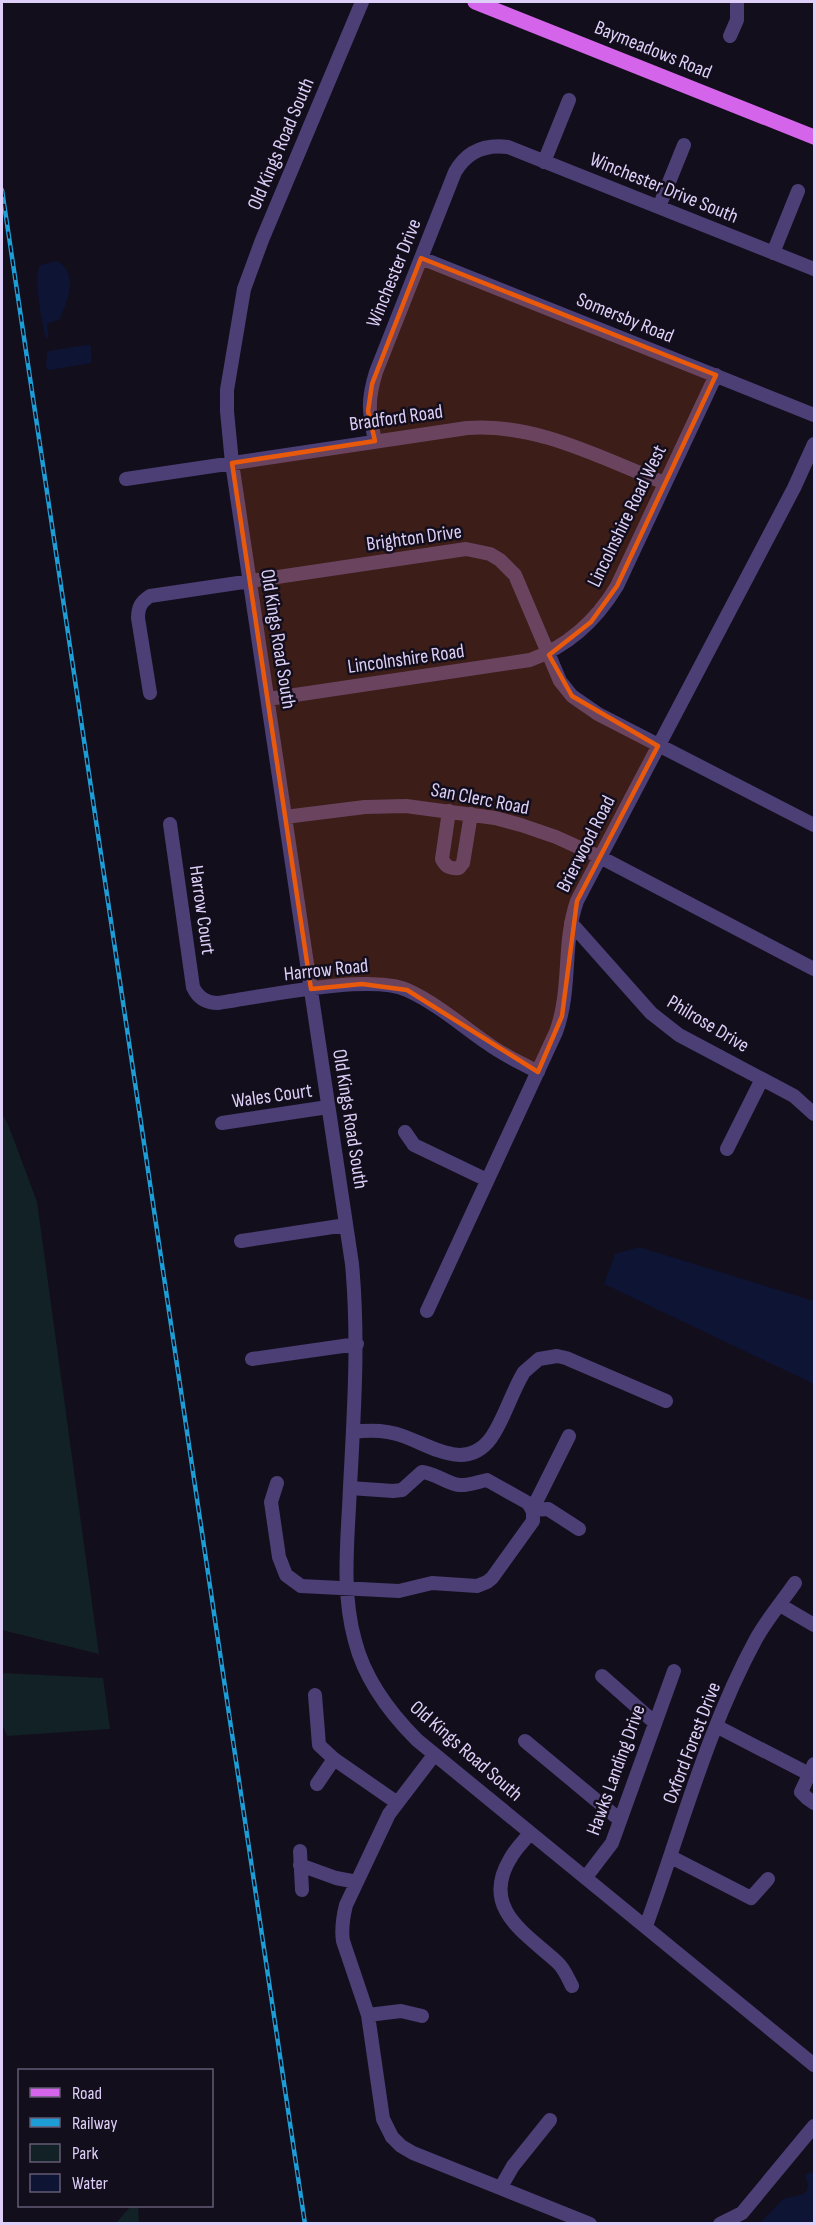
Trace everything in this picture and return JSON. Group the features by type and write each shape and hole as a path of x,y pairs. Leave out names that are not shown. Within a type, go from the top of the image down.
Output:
{"main road":[{"name":"Baymeadows Road","path":"475,2 814,137"}],"street":[{"name":"Old Kings Road South","path":"363,2 262,240 242,295 227,390 232,463 346,1225 356,1308 357,1344 346,1589 355,1641 376,1692 404,1727 434,1755 814,2065"},
{"path":"730,36 736,20 737,2"},
{"path":"544,162 569,100"},
{"path":"659,207 683,145"},
{"name":"Winchester Drive South","path":"498,146 508,147 814,269"},
{"name":"Winchester Drive","path":"375,441 368,411 372,384 461,161 471,152 485,147 498,146"},
{"path":"773,253 798,191"},
{"name":"Somersby Road","path":"421,258 814,415"},
{"name":"Lincolnshire Road West","path":"548,654 573,638 591,622 608,601 716,375"},
{"name":"Bradford Road","path":"126,479 467,428 499,427 541,434 665,483"},
{"name":"Brierwood Road","path":"426,1311 562,1016 567,993 571,923 577,901 794,488 814,444"},
{"name":"Brighton Drive","path":"150,693 138,609 142,601 150,596 466,549 478,550 500,560 515,575 560,681 572,696 586,707 658,746 814,825"},
{"name":"Lincolnshire Road","path":"268,699 530,660 548,654"},
{"name":"San Clerc Road","path":"285,817 365,807 406,806 471,814 521,825 556,837 600,857 814,969"},
{"path":"449,811 442,859 451,869 459,868 463,863 471,814"},
{"name":"Harrow Court","path":"170,824 193,987 201,999"},
{"name":"Philrose Drive","path":"571,923 651,1013 664,1024 680,1035 794,1096 814,1114"},
{"name":"Harrow Road","path":"201,999 218,1003 311,989 389,984 407,990 447,1014 505,1056 538,1072"},
{"path":"728,1149 762,1079"},
{"name":"Wales Court","path":"222,1123 328,1107"},
{"path":"405,1132 414,1145 488,1180"},
{"path":"241,1241 346,1225"},
{"path":"252,1359 357,1344"},
{"path":"353,1432 389,1432 402,1435 445,1454 469,1454 486,1444 495,1433 524,1372 531,1364 547,1357 566,1358 666,1401"},
{"path":"532,1510 569,1436"},
{"path":"277,1483 271,1502 279,1557 286,1575 301,1586 399,1591 438,1583 477,1586 492,1578 533,1521 532,1510 528,1503 487,1480 457,1485 428,1472 417,1475 402,1490 350,1488"},
{"path":"532,1510 548,1509 579,1529"},
{"name":"Oxford Forest Drive","path":"646,1926 716,1726 752,1646 795,1582"},
{"path":"780,1605 814,1625"},
{"name":"Hawks Landing Drive","path":"586,1877 612,1843 674,1671"},
{"path":"602,1676 654,1722"},
{"path":"315,1695 320,1745 334,1759 396,1802"},
{"path":"716,1726 812,1769 801,1792 814,1803"},
{"path":"525,1741 620,1820"},
{"path":"434,1755 396,1802 346,1905 341,1929 345,1951 368,2015 383,2119 392,2137 409,2151 590,2223"},
{"path":"317,1784 334,1759"},
{"path":"530,1833 510,1858 506,1867 502,1886 505,1907 519,1931 560,1964 572,1986"},
{"path":"671,1857 751,1898 768,1879"},
{"path":"302,1890 300,1858 336,1878 357,1882"},
{"path":"368,2015 402,2011 422,2016"},
{"path":"501,2187 513,2166 550,2120"},
{"path":"720,2223 742,2213 814,2126"}],"highlighted area":[{"path":"421,258 716,375 617,586 591,622 549,655 572,696 658,746 577,901 562,1016 538,1072 407,990 362,984 311,989 232,463 375,441 368,411 372,384"}],"green space":[{"path":"2,1113 37,1202 99,1654 2,1630"},
{"path":"2,1673 103,1678 110,1729 7,1736 2,1724"},
{"path":"130,2207 138,2207 139,2223 116,2223"}],"water":[{"path":"57,261 68,273 70,288 60,319 49,323 47,326 49,337 46,338 39,301 38,271 40,265"},
{"path":"91,346 91,363 49,370 46,368 49,351"},
{"path":"639,1247 814,1301 814,1384 604,1284 615,1254"},
{"path":"809,2172 814,2174 814,2223 760,2223 783,2199 806,2192 805,2175"}],"railway":[{"path":"2,190 305,2224"}]}
